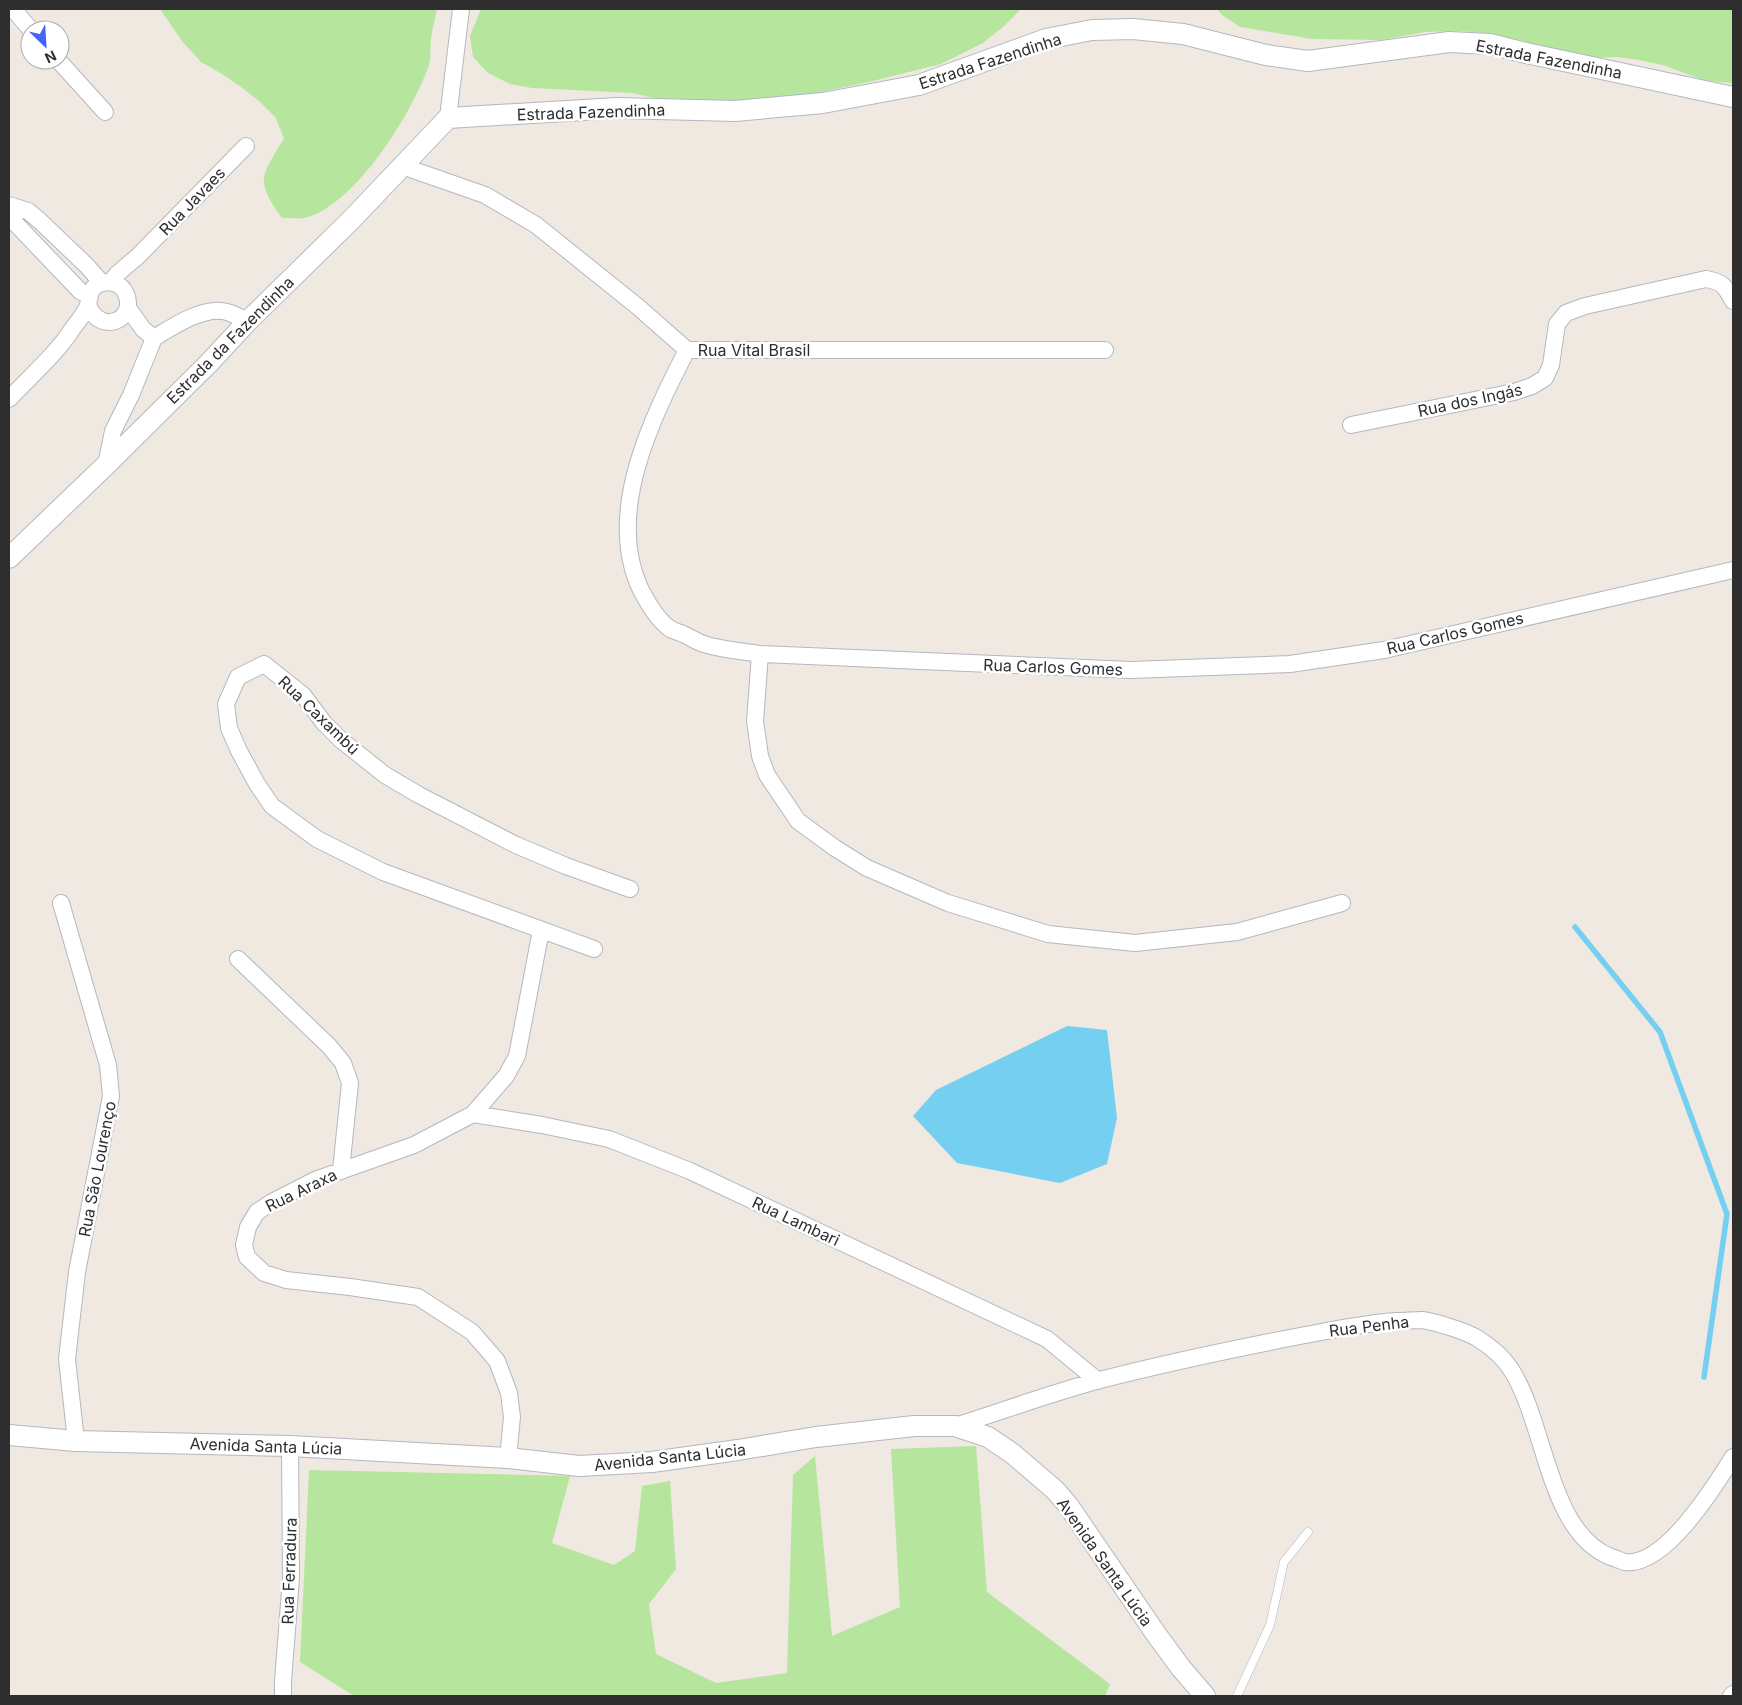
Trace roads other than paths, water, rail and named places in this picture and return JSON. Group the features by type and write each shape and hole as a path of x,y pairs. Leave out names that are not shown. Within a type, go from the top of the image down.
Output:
{"street":[{"path":"13,9 22,20"},
{"path":"448,118 462,9"},
{"path":"9,16 20,23"},
{"name":"Estrada Fazendinha","path":"448,118 617,108 735,111 823,103 918,85 1046,39 1092,30 1133,29 1183,34 1266,55 1308,61 1449,42 1490,44 1733,97"},
{"path":"67,70 105,112"},
{"name":"Estrada da Fazendinha","path":"9,558 209,363 248,320 351,220 448,118"},
{"name":"Rua Javaes","path":"107,282 138,257 246,146"},
{"name":"Rua Vital Brasil","path":"402,166 485,195 536,225 637,306 687,350 1105,350"},
{"path":"9,204 28,211 87,266 107,282 119,285 126,291 128,308 123,316 109,322 97,320 91,314 88,301 16,224 9,209"},
{"name":"Rua Javaes","path":"126,291 138,257"},
{"name":"Rua dos Ingás","path":"1351,425 1514,392 1532,386 1545,378 1551,365 1557,324 1566,313 1585,306 1706,279 1719,281 1733,301"},
{"path":"9,399 69,334 96,285 107,282"},
{"path":"128,308 148,334"},
{"path":"115,321 148,334 213,311 225,311 248,320"},
{"path":"69,334 97,320"},
{"path":"106,465 113,431 131,395 148,334"},
{"name":"Rua Carlos Gomes","path":"687,350 666,391 639,459 628,509 627,534 630,557 647,603 670,628 704,644 760,654 1131,670 1290,664 1384,650 1733,570"},
{"path":"760,654 755,720 760,756 767,775 778,794 798,821 835,848 867,868 930,895 975,912 1048,934 1135,943 1237,932 1342,902"},
{"name":"Rua Caxambú","path":"594,949 383,872 317,838 272,806 246,765 229,728 226,704 238,677 264,664 303,695 324,724 341,740 385,775 419,795 516,845 566,866 630,889"},
{"name":"Rua São Lourenço","path":"61,903 108,1065 111,1096 77,1272 67,1359 76,1441"},
{"name":"Rua Araxa","path":"508,1458 512,1417 509,1393 497,1361 472,1332 418,1297 286,1280 264,1273 246,1257 244,1245 248,1227 257,1212 272,1202 315,1180 414,1145 473,1114 506,1076 517,1056 541,930"},
{"path":"238,960 329,1046 343,1063 350,1083 341,1170"},
{"name":"Rua Lambari","path":"473,1114 542,1125 609,1140 690,1171 1047,1339 1098,1381"},
{"name":"Rua Penha","path":"955,1426 1098,1381 1252,1345 1372,1323 1422,1320 1458,1330 1477,1338 1510,1366 1535,1423 1561,1501 1574,1527 1588,1542 1605,1554 1626,1562 1641,1560 1661,1550 1677,1535 1698,1509 1733,1456"},
{"name":"Avenida Santa Lúcia","path":"9,1436 76,1441 290,1446 508,1458 578,1466 652,1462 816,1437 914,1426 955,1426 988,1438 1013,1454 1055,1490 1156,1634 1205,1696"},
{"name":"Rua Ferradura","path":"283,1696 291,1578 290,1446"}],"lane":[{"path":"1237,1696 1270,1625 1284,1562 1308,1532"}],"water":[{"path":"1067,1026 1107,1030 1117,1118 1107,1164 1060,1183 957,1163 913,1116 936,1090"}],"waterway":[{"path":"1575,927 1660,1032 1727,1214 1704,1377"}]}
